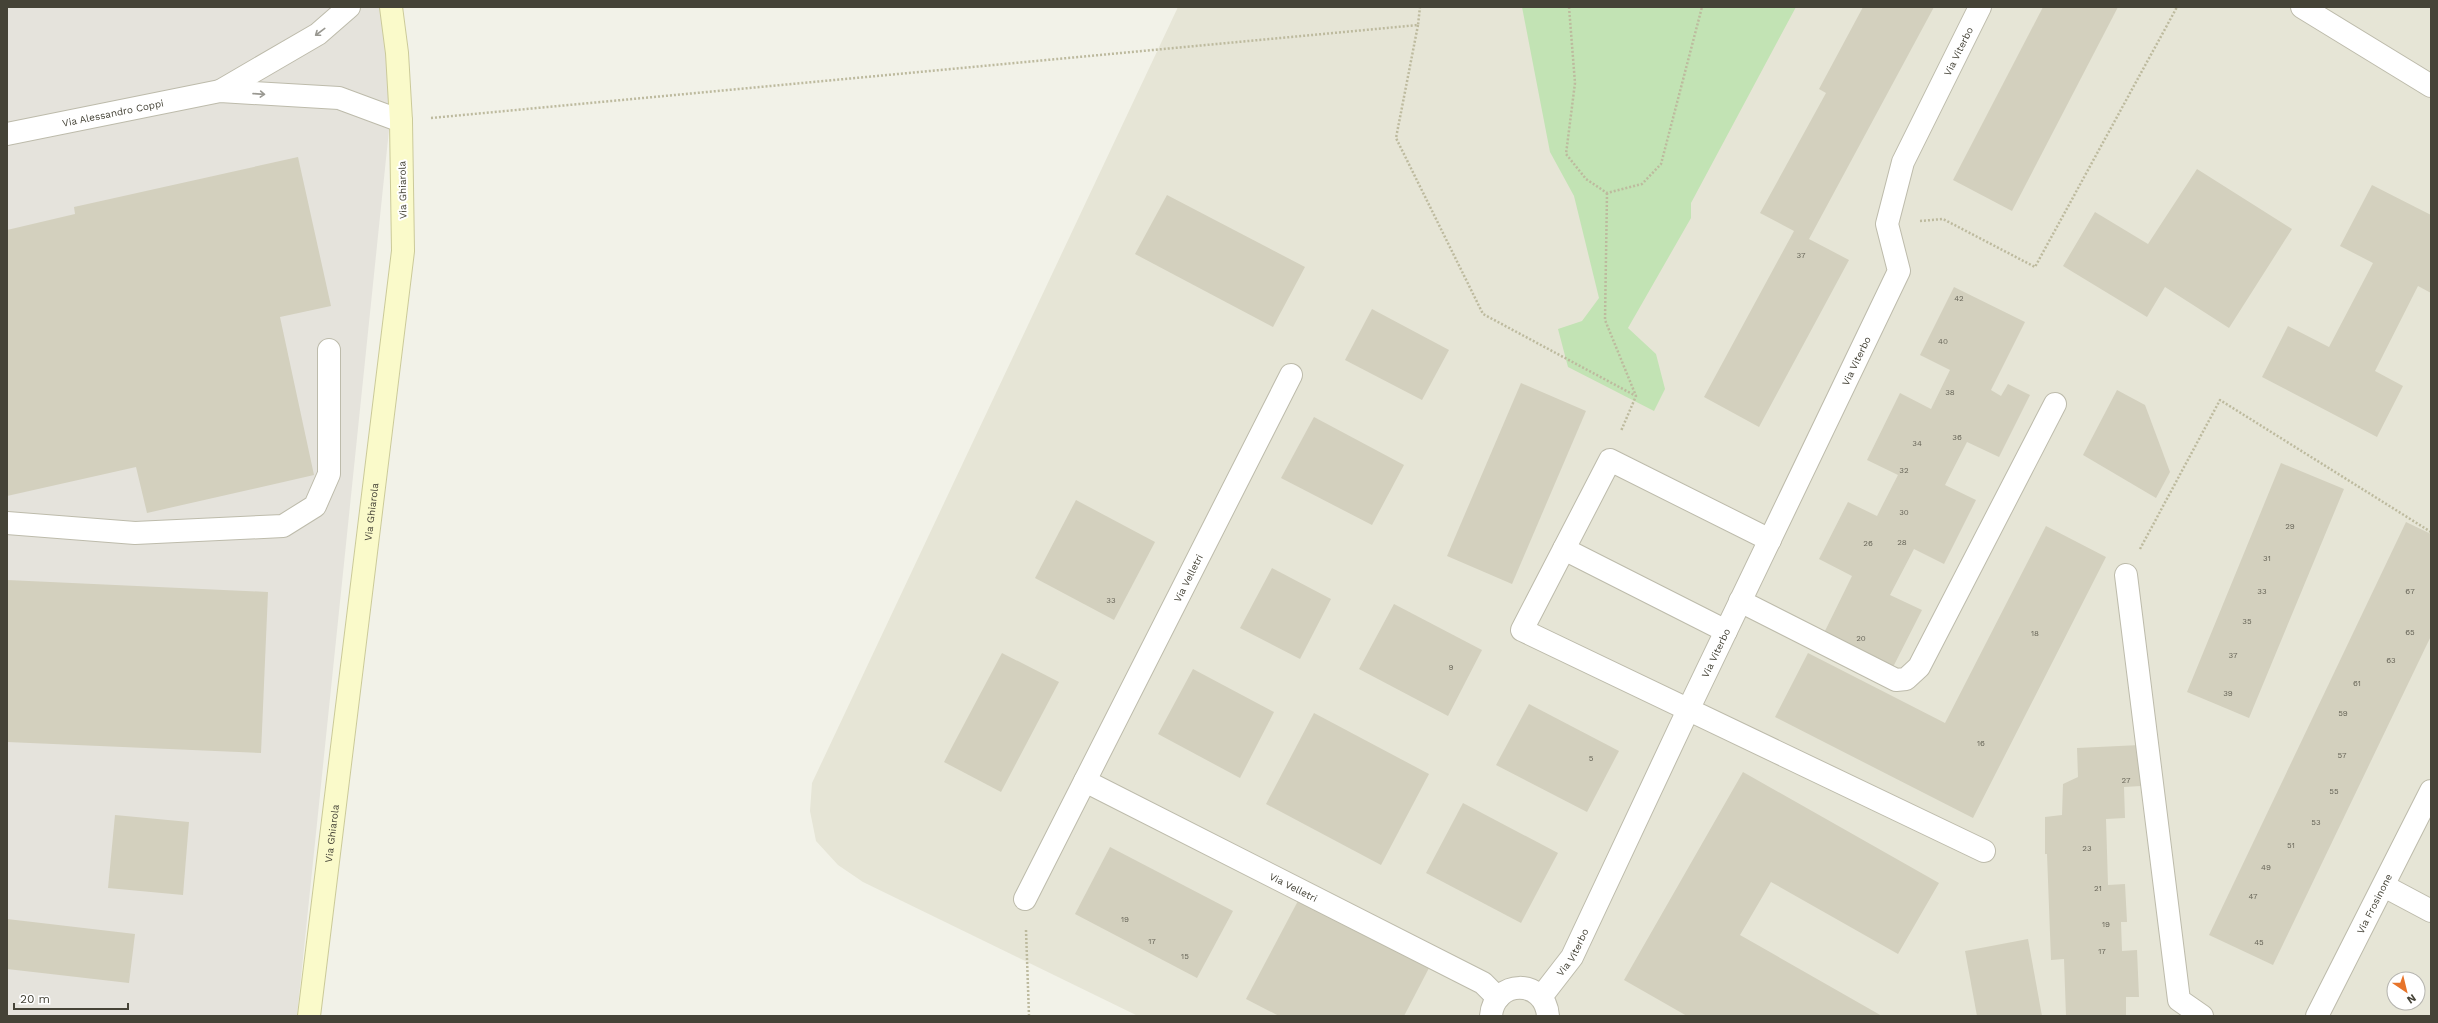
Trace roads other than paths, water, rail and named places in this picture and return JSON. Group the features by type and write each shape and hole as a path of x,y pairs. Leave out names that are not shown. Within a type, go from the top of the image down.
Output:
{"street":[{"name":"Via Alessandro Coppi","path":"220,91 318,34 349,7"},
{"name":"Via Ghiarola","path":"309,1016 403,251 401,121 397,53 391,7"},
{"name":"Via Viterbo","path":"1494,1007 1509,990 1518,987 1533,990 1545,1006 1572,957 1740,601 1899,271 1887,224 1903,162 1980,7"},
{"path":"2302,7 2431,86"},
{"name":"Via Alessandro Coppi","path":"7,134 220,91 339,98 401,121"},
{"path":"7,523 135,533 283,526 315,506 328,474 329,350"},
{"name":"Via Velletri","path":"1026,899 1291,375"},
{"path":"1740,601 1896,680 1906,678 1919,667 2055,404"},
{"path":"1770,540 1610,460 1522,630 1689,708 1984,851"},
{"path":"1564,549 1726,631"},
{"path":"2126,575 2179,1000 2202,1016"},
{"name":"Via Velletri","path":"1085,781 1483,983 1494,1007"},
{"name":"Via Frosinone","path":"2317,1016 2431,791"},
{"path":"2384,886 2431,911"}]}
